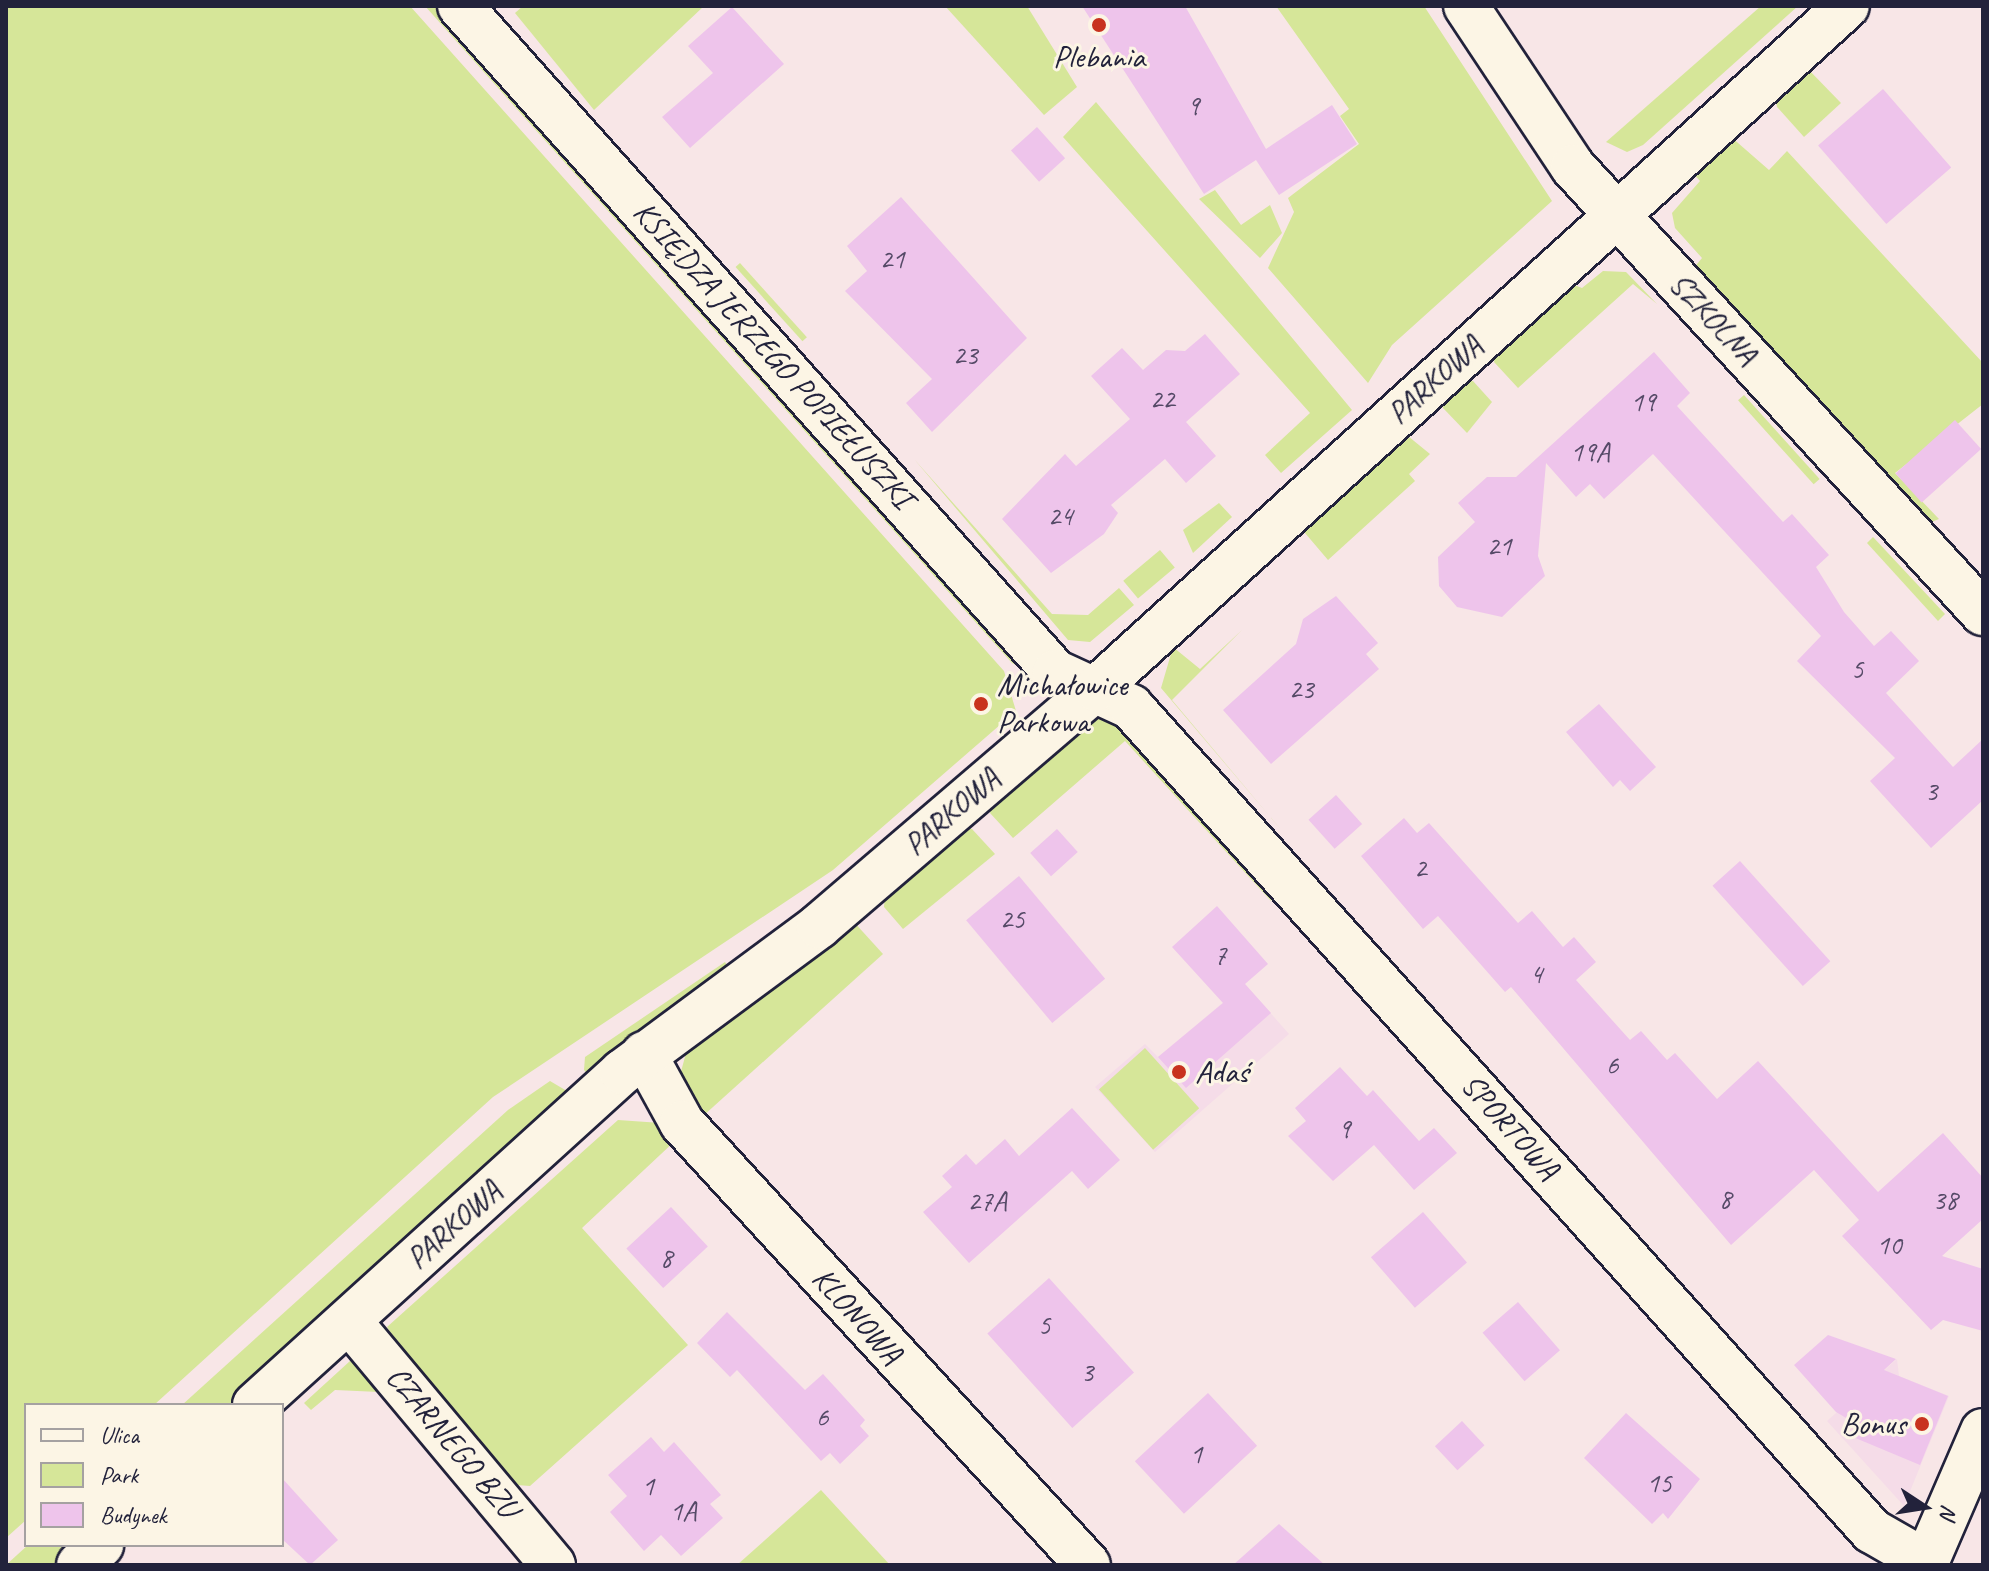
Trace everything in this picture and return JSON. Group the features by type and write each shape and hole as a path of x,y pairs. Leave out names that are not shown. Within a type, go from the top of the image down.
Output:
{"street":[{"name":"KSIĘDZA JERZEGO POPIEŁUSZKI","path":"460,6 1055,672 1096,689"},
{"name":"SZKOLNA","path":"1466,6 1573,167 1983,613"},
{"name":"PARKOWA","path":"257,1403 644,1054 819,926 1096,689 1847,6"},
{"name":"SPORTOWA","path":"1096,689 1126,703 1153,731 1872,1531 1926,1563"},
{"name":"KLONOWA","path":"644,1054 682,1123 1088,1565"},
{"name":"CZARNEGO BZU","path":"349,1321 553,1565"},
{"path":"1926,1563 1983,1431"},
{"path":"79,1565 99,1547"}],"shaded area":[{"name":"Adaś","path":"1245,984 1289,1034 1155,1152 1095,1087 1145,1044 1158,1057"},
{"path":"1897,1359 1899,1376 1949,1396 1904,1506 1827,1421"}],"green space":[{"path":"6,6 410,6 1004,671 1016,711 833,870 493,1097 156,1403 24,1403 24,1522 6,1538"},
{"path":"425,6 438,6 1021,668 1012,663"},
{"path":"523,6 704,6 594,110 515,13"},
{"path":"945,6 1027,6 1077,87 1044,115"},
{"path":"1276,6 1424,6 1552,201 1392,345 1368,383 1268,268 1294,212 1288,198 1359,144 1340,116 1349,109"},
{"path":"1761,6 1798,6 1643,145 1627,152 1606,142"},
{"path":"1807,68 1841,103 1804,137 1777,107 1775,95"},
{"path":"1096,102 1352,410 1281,473 1265,455 1310,413 1063,137"},
{"path":"1730,136 1769,170 1787,151 1983,363 1983,404 1895,473 1939,519 1927,524 1693,269 1702,258 1675,228 1672,213 1700,181 1691,171"},
{"path":"1215,190 1241,225 1270,205 1282,233 1260,258 1199,199"},
{"path":"740,263 807,337 802,341 736,267"},
{"path":"1603,271 1626,272 1657,304 1633,284 1518,388 1494,362 1496,350 1569,283 1582,288"},
{"path":"1462,380 1473,381 1492,402 1467,433 1443,408 1444,396"},
{"path":"1744,395 1820,479 1814,484 1738,400"},
{"path":"1403,432 1430,454 1409,474 1415,481 1328,560 1305,533 1307,520"},
{"path":"914,459 1052,614 1088,615 1119,588 1134,605 1090,642 1068,640"},
{"path":"1219,503 1232,517 1193,553 1183,530"},
{"path":"1873,537 1945,614 1938,621 1867,543"},
{"path":"1160,550 1175,568 1138,598 1123,581"},
{"path":"1242,630 1172,700 1283,832 1161,688 1173,647 1200,669"},
{"path":"1095,718 1112,719 1274,893 1271,901 1125,741 1013,838 990,813 993,800"},
{"path":"961,828 972,829 995,854 903,929 884,907 885,894"},
{"path":"853,921 883,954 703,1116 679,1079 689,1042"},
{"path":"725,962 728,967 590,1077 584,1070 585,1057"},
{"path":"1145,1048 1199,1108 1153,1150 1099,1089"},
{"path":"550,1081 572,1094 231,1403 184,1403 508,1110"},
{"path":"618,1120 661,1123 676,1140 582,1228 688,1345 530,1486 517,1485 425,1388 387,1327"},
{"path":"350,1361 362,1363 395,1410 379,1392 335,1390 311,1410 304,1403"},
{"path":"821,1490 890,1565 737,1565"},
{"path":"26,1547 66,1547 69,1550 53,1565 6,1565"}],"building":[{"path":"1082,6 1185,6 1266,149 1332,105 1357,144 1279,195 1256,160 1204,194"},
{"path":"732,7 784,64 690,148 662,117 713,73 688,46"},
{"path":"1883,89 1951,167 1886,224 1818,145"},
{"path":"1037,127 1065,158 1039,182 1011,150"},
{"path":"901,197 1027,338 932,432 906,403 932,379 845,291 867,271 847,246"},
{"path":"1205,334 1240,374 1186,422 1216,456 1186,483 1165,459 1111,505 1118,513 1104,534 1051,573 1002,519 1065,454 1076,466 1130,419 1091,376 1122,348 1143,370 1166,350 1185,351"},
{"path":"1654,352 1690,393 1677,406 1783,522 1792,514 1829,555 1816,567 1844,612 1874,646 1891,631 1919,661 1886,693 1953,767 1983,739 1983,800 1931,848 1870,781 1895,758 1797,661 1821,636 1653,454 1604,499 1590,484 1576,497 1546,463 1538,556 1545,576 1502,617 1457,607 1439,586 1438,557 1475,522 1458,503 1487,477 1516,477"},
{"path":"1955,420 1981,449 1922,503 1896,474"},
{"path":"1336,596 1378,643 1366,654 1379,669 1271,764 1223,710 1296,644 1303,619"},
{"path":"1599,704 1656,767 1630,791 1620,780 1613,787 1566,732"},
{"path":"1336,795 1362,824 1335,849 1309,820"},
{"path":"1404,818 1417,833 1429,823 1518,923 1532,911 1563,947 1574,937 1596,962 1576,980 1630,1040 1641,1031 1667,1060 1675,1053 1717,1099 1758,1061 1878,1192 1943,1133 1983,1178 1983,1219 1942,1256 1983,1269 1983,1331 1943,1320 1931,1330 1842,1236 1859,1220 1814,1170 1731,1245 1511,987 1505,992 1438,916 1423,929 1361,856"},
{"path":"1057,829 1078,852 1051,876 1030,853"},
{"path":"1740,861 1830,961 1803,986 1713,886"},
{"path":"1019,876 1105,979 1052,1023 966,920"},
{"path":"1217,906 1268,964 1245,984 1271,1013 1186,1088 1158,1057 1223,1003 1172,947"},
{"path":"1340,1067 1367,1096 1373,1090 1419,1141 1434,1128 1457,1153 1414,1190 1374,1145 1333,1181 1288,1136 1306,1121 1295,1108"},
{"path":"1072,1108 1120,1160 1088,1189 1072,1171 969,1263 923,1212 952,1187 942,1176 966,1154 976,1165 1005,1139 1019,1156"},
{"path":"671,1207 708,1246 663,1288 626,1249"},
{"path":"1423,1212 1467,1263 1415,1308 1371,1257"},
{"path":"1049,1278 1134,1372 1072,1428 987,1334"},
{"path":"1518,1302 1560,1350 1525,1381 1483,1333"},
{"path":"727,1312 805,1390 823,1374 865,1420 860,1426 869,1436 840,1464 830,1453 821,1461 737,1370 730,1377 697,1343"},
{"path":"1828,1335 1896,1359 1884,1370 1948,1396 1920,1465 1853,1437 1858,1425 1836,1412 1794,1365"},
{"path":"1208,1393 1257,1446 1184,1514 1135,1461"},
{"path":"1626,1413 1700,1479 1668,1519 1663,1513 1652,1524 1584,1458"},
{"path":"1462,1421 1485,1445 1457,1470 1435,1446"},
{"path":"651,1437 664,1452 674,1442 721,1495 710,1504 723,1518 681,1556 661,1535 644,1551 610,1512 627,1496 608,1475"},
{"path":"284,1480 338,1540 310,1565 284,1541"},
{"path":"1279,1524 1325,1565 1233,1565"}],"place":[{"name":"Plebania","path":"1099,25"},
{"name":"Michałowice Parkowa","path":"981,704"},
{"name":"Adaś","path":"1179,1072"},
{"name":"Bonus","path":"1922,1424"}]}
